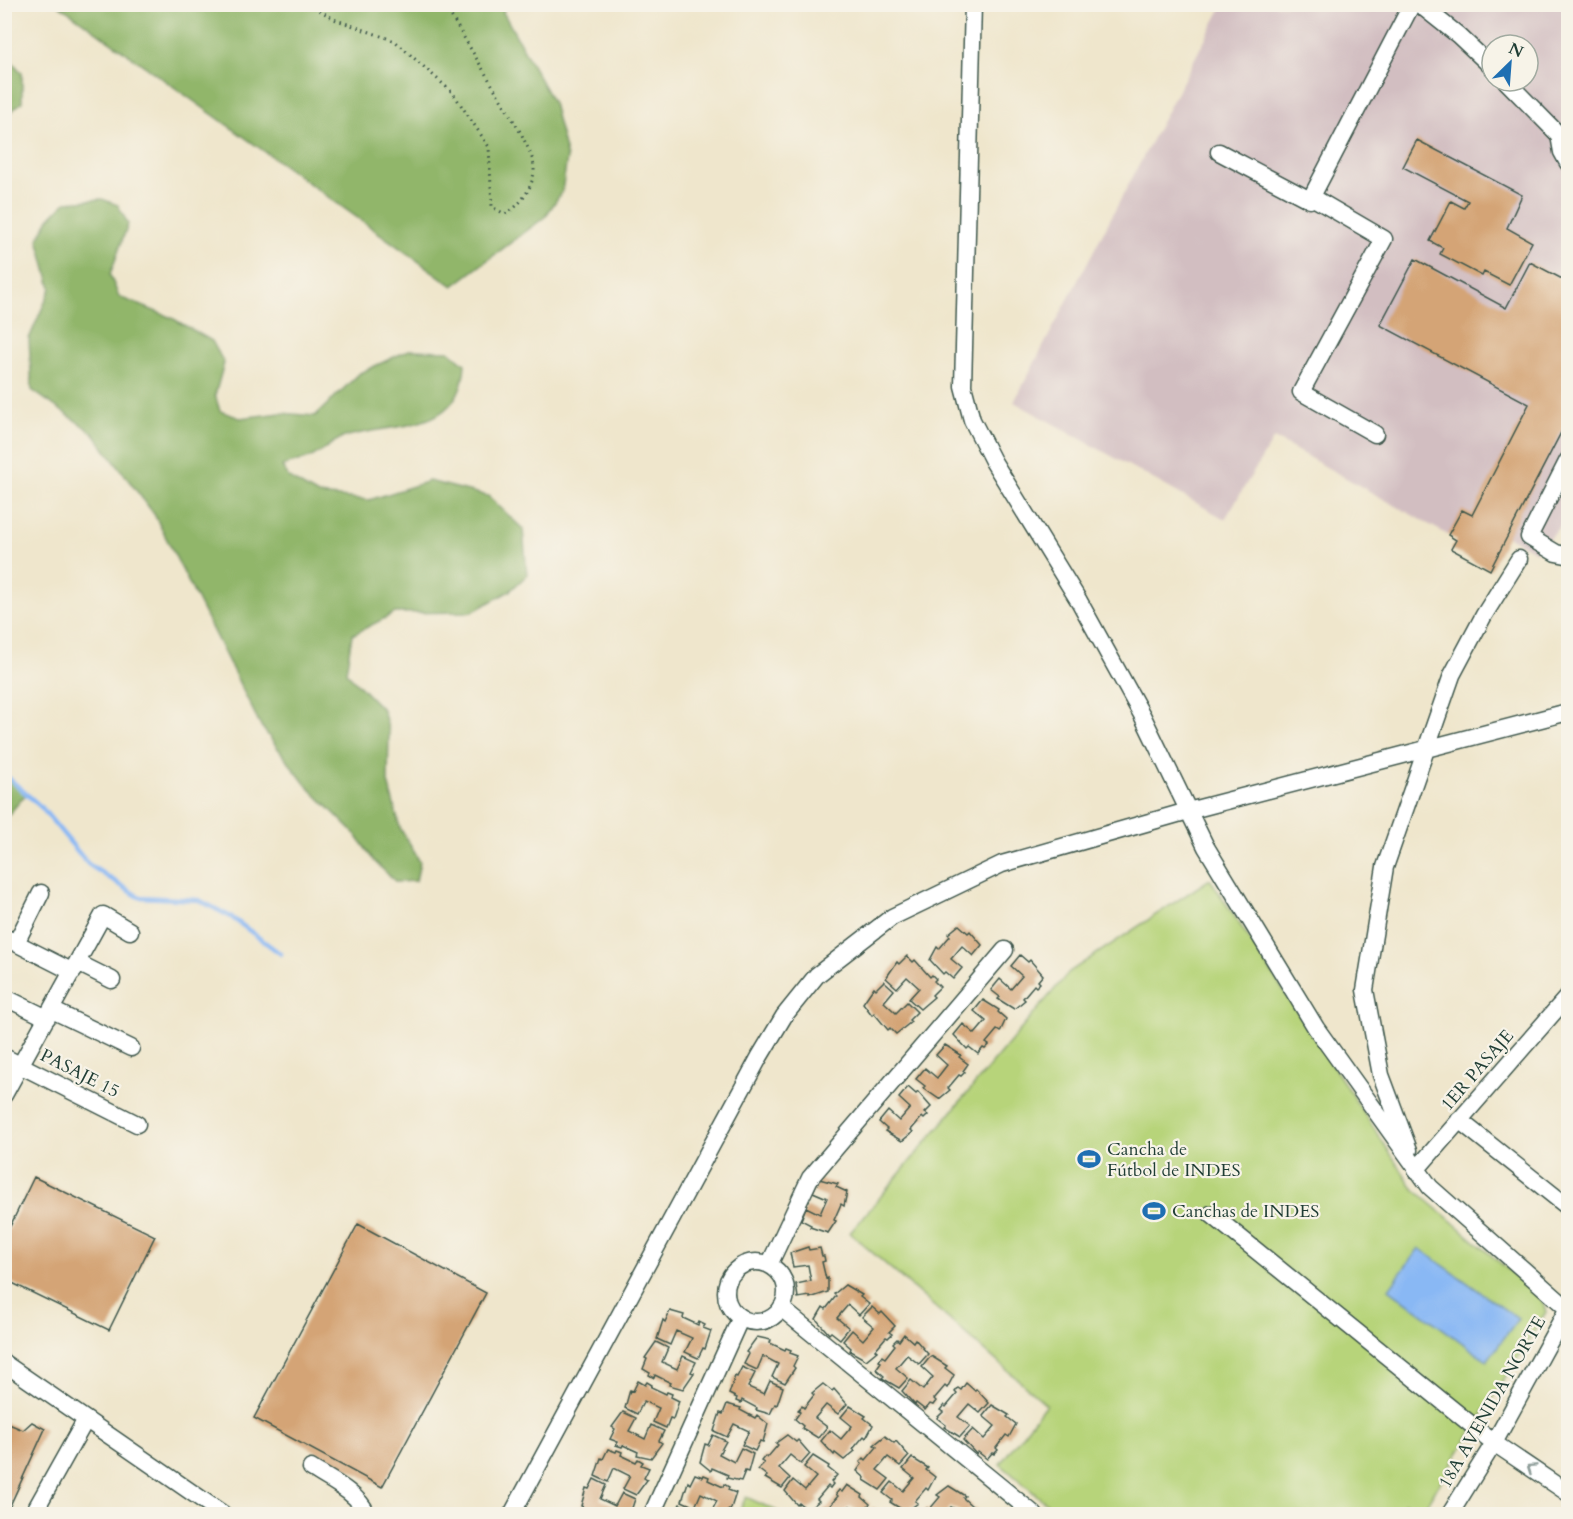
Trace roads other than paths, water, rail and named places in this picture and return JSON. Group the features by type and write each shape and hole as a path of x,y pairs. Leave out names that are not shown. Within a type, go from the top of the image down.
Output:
{"street":[{"path":"973,4 963,366 966,401 972,420 993,461 1080,601 1118,670 1217,867 1316,1028 1430,1187 1568,1308"},
{"path":"1219,152 1310,200 1412,4"},
{"path":"1419,4 1480,56"},
{"path":"1518,93 1559,135 1562,152 1569,163"},
{"path":"1312,196 1384,239 1301,392 1375,434"},
{"path":"1568,556 1556,553 1529,537 1569,460"},
{"path":"1416,1170 1381,1075 1365,990 1385,867 1452,675 1484,615 1520,560"},
{"path":"512,1515 760,1056 784,1016 817,975 892,917 1002,864 1188,811 1569,712"},
{"path":"41,893 10,940 112,981"},
{"path":"4,1095 103,915 130,931"},
{"path":"769,1265 810,1178 1005,950"},
{"name":"1ER PASAJE","path":"1416,1170 1569,996"},
{"path":"4,997 131,1048"},
{"name":"PASAJE 15","path":"4,1057 137,1124"},
{"path":"1459,1120 1569,1207"},
{"path":"1211,1214 1494,1443 1569,1493"},
{"path":"749,1263 769,1265 777,1271 786,1289 781,1308 767,1319 758,1321 741,1317 728,1302 728,1282 740,1266 749,1263"},
{"path":"781,1308 1034,1515"},
{"name":"18A AVENIDA NORTE","path":"1450,1515 1494,1443 1568,1308"},
{"path":"652,1515 741,1317"},
{"path":"4,1363 224,1515"},
{"path":"33,1515 85,1421"},
{"path":"311,1468 346,1491 363,1506 367,1515"}],"water":[{"path":"1419,1248 1518,1319 1487,1361 1389,1289"}],"waterway":[{"path":"4,774 41,807 88,864 139,897 199,900 231,917 281,954"}],"place":[{"name":"Cancha de Fútbol de INDES","path":"1089,1159"},
{"name":"Canchas de INDES","path":"1154,1211"}]}
